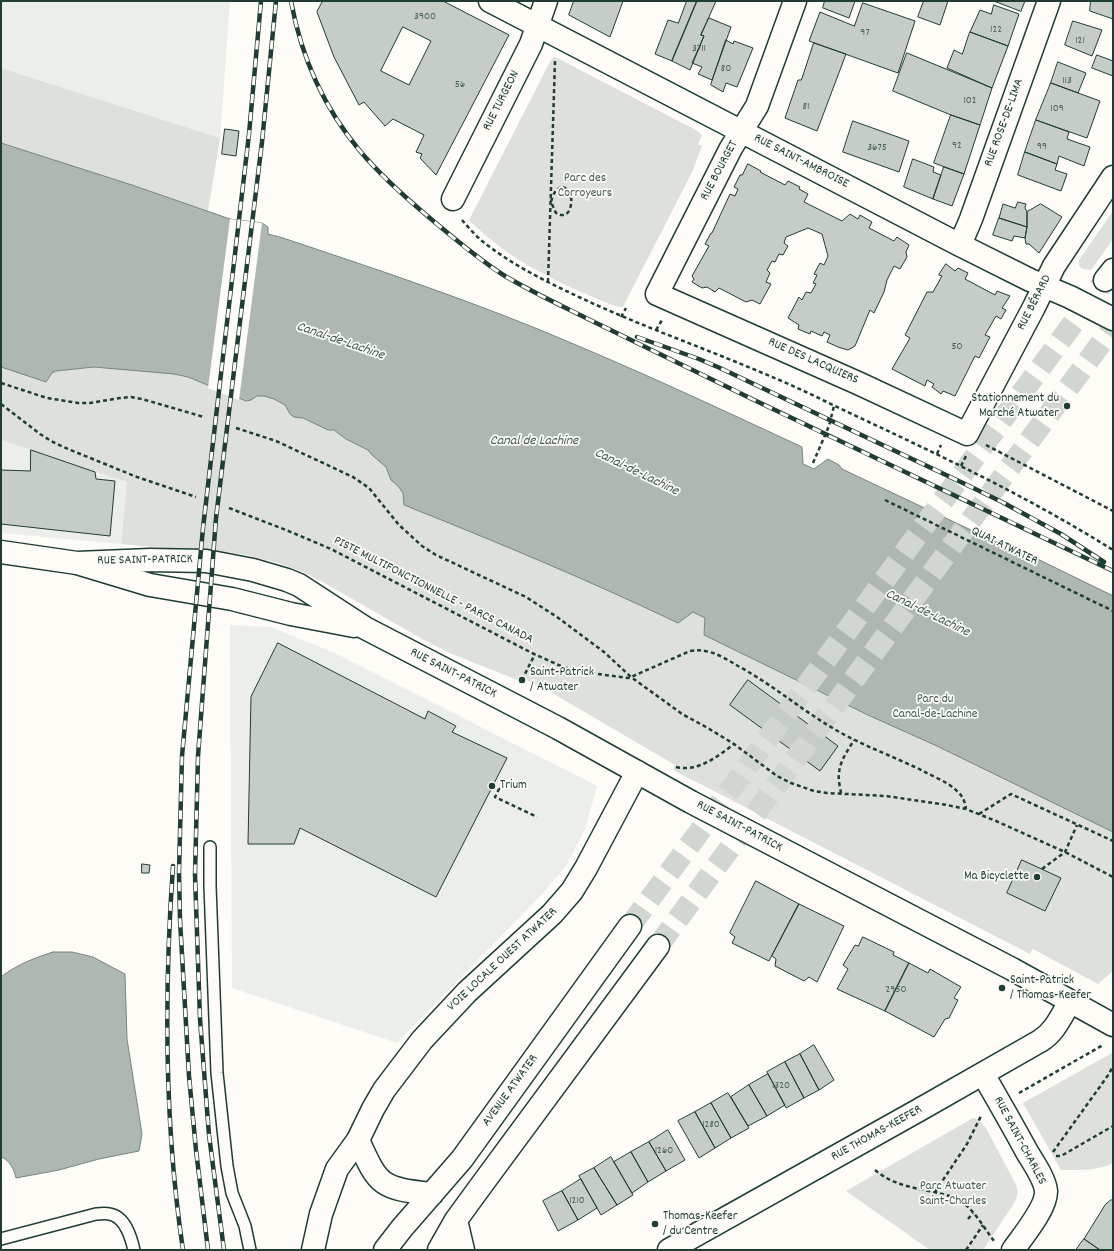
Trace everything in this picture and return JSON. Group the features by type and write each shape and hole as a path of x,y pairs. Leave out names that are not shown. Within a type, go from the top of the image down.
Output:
{"street":[{"name":"RUE SAINT-AMBROISE","path":"490,1 960,245 1030,280 1070,296 1113,319"},
{"name":"RUE TURGEON","path":"453,199 531,44 546,1"},
{"name":"RUE BOURGET","path":"657,294 731,148 759,100 795,1"},
{"name":"RUE ROSE-DE-LIMA","path":"960,245 972,219 1049,1"},
{"name":"RUE BÉRARD","path":"973,442 1054,266 1113,177"},
{"name":"RUE DES LACQUIERS","path":"657,294 860,384 973,442"},
{"name":"RUE SAINT-PATRICK","path":"1,552 77,563 150,585 232,599 291,614 365,628"},
{"name":"RUE SAINT-PATRICK","path":"77,563 190,560 206,561 253,570 299,585 365,628 558,728 691,802 1005,966 1070,1002 1109,1034"},
{"name":"VOIE LOCALE OUEST ATWATER","path":"313,1250 321,1214 337,1168 358,1140 384,1090 422,1040 467,992 552,914 572,891 586,868 637,772"},
{"name":"AVENUE ATWATER","path":"386,1250 402,1228 462,1159 630,926"},
{"path":"439,1250 456,1220 658,946"},
{"name":"RUE THOMAS-KEEFER","path":"668,1250 1045,1038 1055,1028 1070,1002"},
{"name":"RUE SAINT-CHARLES","path":"983,1074 1035,1165 1046,1191 1045,1198 1037,1216 1013,1250"},
{"path":"358,1140 373,1172 387,1186 403,1191 432,1194"},
{"path":"456,1220 463,1250"}],"lane":[{"path":"210,847 210,886 217,1073 227,1166 232,1193 245,1226 250,1250"},
{"path":"1,1239 96,1214 111,1214 119,1218 126,1227 134,1250"}],"path":[{"path":"548,282 555,58"},
{"path":"563,187 569,190 572,205 564,215 559,215 556,213 551,202 555,191 558,189 563,187"},
{"path":"462,219 479,238 492,248 548,282 621,317 767,374 973,471 1113,550"},
{"path":"621,317 626,308"},
{"path":"1,383 48,398 78,403 90,403 132,397 204,417"},
{"path":"1,404 40,434 62,446 196,498"},
{"path":"813,463 827,430 834,406"},
{"path":"236,428 276,442 353,477 369,488 399,525 422,546 436,556 520,594 557,617 604,652 631,677 682,714 734,744 777,776 791,783 814,791 886,796 932,802 966,810 979,814 1065,852 1113,877"},
{"path":"961,466 973,442 1113,511"},
{"name":"QUAI ATWATER","path":"885,500 1113,611"},
{"name":"PISTE MULTIFONCTIONNELLE - PARCS CANADA","path":"229,508 331,549 563,667 615,677 631,677"},
{"path":"631,677 690,651 706,651 719,656 759,678 831,727 854,740 904,762 947,784 956,790 961,796 965,802 966,810"},
{"path":"522,680 535,654"},
{"path":"841,793 839,773 845,755 854,740"},
{"path":"672,766 685,769 699,766 714,759 734,744"},
{"path":"492,786 499,789 495,797 537,817"},
{"path":"979,814 1011,794 1113,841"},
{"path":"1042,869 1065,852 1077,824"},
{"path":"1028,1088 1109,1034"},
{"path":"1049,1157 1109,1074 1113,1066"},
{"path":"935,1192 967,1144 981,1116"},
{"path":"1055,1156 1061,1156 1113,1126"},
{"path":"875,1170 891,1181 904,1186 935,1192 952,1197 962,1202 983,1225 994,1241"},
{"path":"968,1219 973,1213"},
{"path":"966,1250 983,1225"}],"shaded area":[{"path":"1,1 230,1 220,138 1,68"},
{"path":"1,440 127,482 121,544 1,533"},
{"path":"230,625 271,627 337,654 597,786 585,829 566,866 542,894 397,1043 232,988"}],"green space":[{"name":"Parc des Corroyeurs","path":"555,57 696,130 702,135 698,144 702,146 692,172 623,307 615,306 575,289 519,260 501,248 469,220 551,60"},
{"name":"Parc du Canal-de-Lachine","path":"1,68 220,138 208,211 230,219 262,223 268,227 268,234 431,288 576,345 661,382 802,447 803,464 814,469 828,459 839,465 842,469 1009,548 1013,547 1111,594 1113,591 1113,971 1098,984 1033,949 1030,954 673,770 675,765 547,690 522,678 520,681 452,654 424,640 303,572 275,562 246,555 226,552 121,544 127,482 1,440"},
{"path":"1113,211 1113,239 1091,270 1083,269 1079,266 1079,260"},
{"path":"1112,1053 1113,1163 1094,1169 1061,1170 1023,1103"},
{"name":"Parc Atwater Saint-Charles","path":"973,1118 979,1120 986,1128 1016,1185 1017,1191 1013,1205 983,1250 930,1250 846,1191"}],"water":[{"name":"Canal de Lachine","path":"1,143 132,185 230,219 262,223 268,227 268,234 431,288 540,330 661,382 802,447 803,464 814,469 828,459 839,465 842,469 1009,548 1013,547 1113,596 1113,832 704,635 705,618 693,612 678,623 542,562 404,505 403,493 391,480 386,467 368,450 346,439 334,430 328,430 303,418 294,417 290,414 285,405 274,399 264,396 257,396 246,401 188,377 174,374 94,367 56,371 52,373 46,382 1,367"},
{"path":"53,952 72,952 93,957 125,974 127,1039 142,1134 139,1151 99,1159 59,1170 16,1178 9,1163 1,1157 1,977 26,962"}],"pier":[{"path":"230,219 262,223 239,400 208,388"}],"building":[{"path":"323,1 443,1 509,35 436,175 420,158 422,154 416,152 424,135 393,119 385,126 364,102 359,105 334,57 317,12","holes":["403,27 431,41 409,85 381,71"]},
{"path":"574,1 623,1 610,37 569,15"},
{"path":"687,1 697,1 672,61 655,54 668,20 678,23"},
{"path":"697,1 716,1 701,35 704,36 690,70 672,61"},
{"path":"825,1 855,1 849,18 823,8"},
{"path":"924,1 948,1 940,25 918,17"},
{"path":"994,1 1025,1 1021,11"},
{"path":"1091,1 1113,1 1113,19 1090,11"},
{"path":"863,3 915,21 898,73 809,41 820,12 854,26"},
{"path":"994,5 1019,14 1008,46 970,32 980,10 991,14"},
{"path":"709,18 731,27 712,80 698,74 702,67 692,63 704,36 701,35"},
{"path":"1073,21 1102,30 1092,56 1065,45"},
{"path":"970,32 1008,46 992,88 947,68 954,50 962,54"},
{"path":"726,40 733,44 734,41 753,48 737,87 726,83 723,92 711,85"},
{"path":"814,43 846,54 817,131 785,118 798,80 801,80"},
{"path":"907,53 992,88 980,125 951,115 893,91"},
{"path":"1097,55 1113,61 1113,76 1092,68"},
{"path":"1058,62 1086,73 1078,93 1051,83"},
{"path":"1051,83 1100,101 1087,138 1036,120"},
{"path":"951,115 980,125 964,174 934,163"},
{"path":"1036,120 1069,132 1067,139 1090,147 1084,166 1059,156 1057,164 1025,152"},
{"path":"853,121 909,141 899,172 843,152"},
{"path":"225,129 239,131 236,156 222,154"},
{"path":"1025,152 1057,164 1055,170 1067,174 1061,191 1018,175"},
{"path":"913,159 934,167 933,172 941,175 933,199 904,187"},
{"path":"748,164 785,185 788,181 800,187 799,189 808,194 804,202 842,221 850,214 858,219 860,215 872,222 869,228 894,241 897,237 909,245 906,252 907,257 900,269 894,266 874,313 870,310 855,346 848,350 827,342 830,335 824,332 822,336 811,331 810,334 798,329 799,325 788,318 799,297 802,300 806,292 811,293 816,284 813,283 817,275 814,274 820,263 824,265 828,256 822,234 808,228 786,237 784,243 788,246 783,255 779,254 775,262 772,261 767,270 770,273 766,282 771,284 760,304 752,300 746,302 719,288 715,292 707,287 702,288 692,282 694,279 692,276 709,246 705,244 712,233 730,194 735,196 738,189 734,187"},
{"path":"944,167 964,174 952,206 933,199"},
{"path":"1018,202 1026,204 1027,227 999,218 1003,204 1015,208"},
{"path":"1041,204 1062,217 1039,253 1029,244 1026,244 1025,238 1027,212"},
{"path":"999,218 1027,227 1025,238 1014,236 1012,241 993,235"},
{"path":"946,264 955,271 958,268 968,273 965,279 995,295 997,291 1010,296 1002,308 1006,310 1001,319 996,316 985,335 990,337 979,358 975,356 955,396 943,391 941,394 932,387 934,384 927,380 925,386 892,369 910,338 905,335 927,292 933,292 942,276 939,275"},
{"path":"31,450 95,472 96,479 115,481 110,536 1,524 1,470 30,471"},
{"path":"278,643 425,719 428,711 456,726 452,732 507,758 436,897 300,828 294,844 248,844 251,697"},
{"path":"748,680 838,746 820,771 730,705"},
{"path":"1022,860 1061,878 1045,911 1007,893"},
{"path":"142,864 150,865 149,873 142,873"},
{"path":"756,881 799,904 769,961 732,943 735,937 730,933"},
{"path":"799,904 844,926 817,982 809,977 804,981 775,966 776,959 772,956"},
{"path":"863,937 894,952 893,955 909,963 885,1011 837,989 848,969 843,965 855,945 858,946"},
{"path":"909,963 928,973 930,969 961,987 954,998 958,1000 949,1018 945,1019 934,1037 885,1011"},
{"path":"814,1045 834,1080 819,1090 800,1054"},
{"path":"800,1054 819,1090 804,1098 785,1062"},
{"path":"785,1062 804,1098 786,1108 767,1072"},
{"path":"768,1074 785,1105 767,1116 749,1085"},
{"path":"749,1085 767,1116 748,1126 731,1097"},
{"path":"728,1093 749,1128 731,1138 711,1103"},
{"path":"711,1103 731,1138 715,1148 695,1112"},
{"path":"695,1112 715,1148 699,1158 678,1121"},
{"path":"668,1130 685,1160 666,1171 649,1142"},
{"path":"649,1142 666,1171 648,1182 631,1152"},
{"path":"631,1152 648,1182 632,1193 614,1162"},
{"path":"611,1157 633,1195 617,1205 594,1168"},
{"path":"594,1168 617,1205 601,1215 579,1176"},
{"path":"581,1179 597,1208 578,1220 562,1191"},
{"path":"562,1191 578,1220 558,1231 543,1201"},
{"path":"1113,1200 1113,1250 1100,1250 1084,1239 1105,1205"},
{"path":"1084,1239 1100,1250 1076,1250"}],"tunnel":[{"path":"630,926 1105,280"},
{"path":"658,946 1113,327"}],"railway":[{"path":"208,1250 189,1076 180,920 179,872 182,756 203,528 249,134 261,1"},
{"path":"224,1250 209,1135 200,1019 195,875 198,756 216,518 262,142 276,1"},
{"path":"291,1 295,21 308,61 325,99 347,134 360,151 385,178 476,256 515,282 629,339 797,421 1113,571"},
{"path":"637,337 720,368 965,484 1061,534 1104,562"},
{"path":"173,866 167,1010 169,1106 172,1154 183,1250"}],"place":[{"name":"Stationnement du Marché Atwater","path":"1067,406"},
{"name":"Saint-Patrick / Atwater","path":"522,680"},
{"name":"Trium","path":"492,786"},
{"name":"Ma Bicyclette","path":"1037,877"},
{"name":"Saint-Patrick / Thomas-Keefer","path":"1002,988"},
{"name":"Thomas-Keefer / du Centre","path":"655,1224"}],"water label":[{"name":"Canal-de-Lachine","path":"340,342"},
{"name":"Canal-de-Lachine","path":"636,473"},
{"name":"Canal-de-Lachine","path":"927,614"}]}
